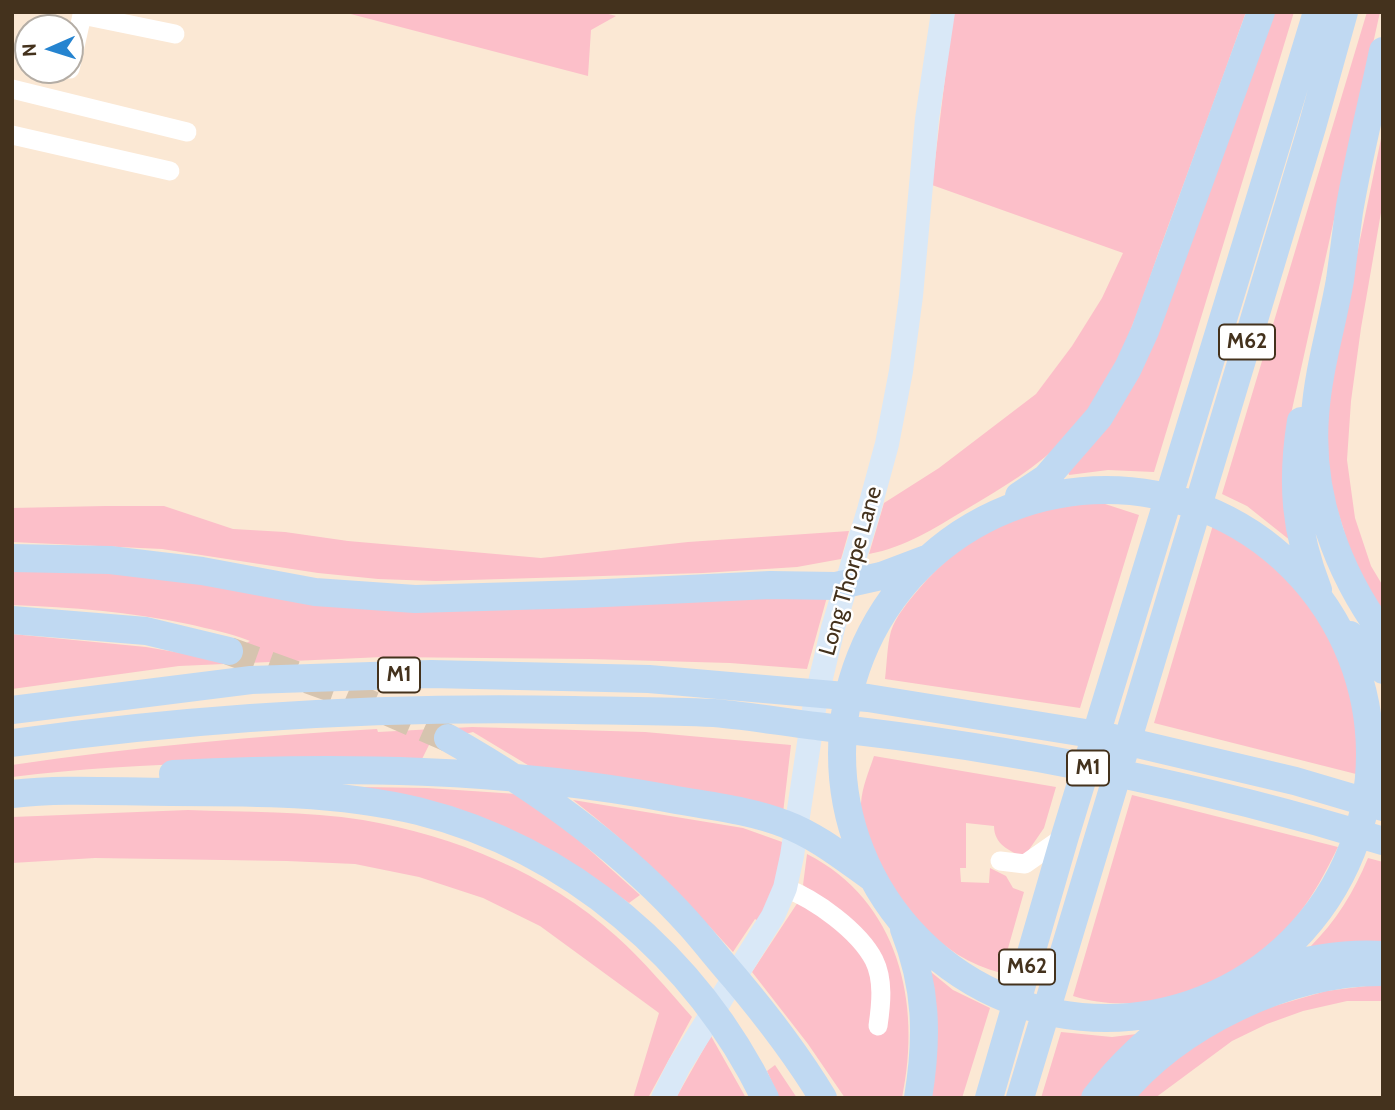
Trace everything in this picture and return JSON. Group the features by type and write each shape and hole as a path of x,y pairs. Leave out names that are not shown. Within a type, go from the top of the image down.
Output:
{"highway":[{"path":"1196,1003 1156,1014 1114,1019 1077,1017 1020,1005 974,984 955,971 918,939 871,877 858,845 846,801 842,757 845,714 862,655 880,621 906,584 935,555 1046,478 1099,416 1128,368 1145,331 1261,12"},
{"name":"M62","path":"989,1098 1065,836 1317,12"},
{"name":"M62","path":"1020,1098 1312,127 1344,12"},
{"path":"1383,51 1350,210 1315,417 1315,469 1327,526 1343,568 1362,606 1383,634"},
{"path":"1095,1098 1117,1069 1146,1041 1196,1003 1250,975 1286,948 1330,896 1348,860 1364,814 1370,751 1365,705 1348,645 1325,605 1309,567 1294,493 1294,468 1300,422 1318,328 1350,210"},
{"path":"12,558 110,560 202,571 315,592 415,599 799,583 836,586 880,569 1042,468 1079,440"},
{"path":"991,515 1054,494 1111,487 1157,492 1205,506 1234,521 1289,565 1383,670"},
{"path":"880,569 908,567 935,555"},
{"path":"12,620 146,631 229,651"},
{"name":"M1","path":"12,710 251,680 431,674 649,679 868,698 1104,736 1295,781 1383,807"},
{"name":"M1","path":"12,743 96,731 255,716 484,708 716,713 864,731 1058,761 1233,800 1383,841"},
{"path":"448,738 480,756 570,817 628,865 689,924 760,1008 823,1098"},
{"path":"21,793 101,779 313,770 439,772 540,780 640,793 760,815 812,836 871,877"},
{"path":"21,793 191,792 357,800 419,811 525,850 579,882 630,920 685,974 700,992 754,1074 765,1098"},
{"path":"897,912 913,951 924,1002 923,1065 918,1098"},
{"path":"1250,975 1323,958 1383,955"},
{"path":"1118,1098 1154,1061 1184,1038 1238,1006 1323,978 1383,972"}],"main road":[{"name":"Long Thorpe Lane","path":"663,1098 679,1066 773,916 785,888 815,703 833,628 887,444 901,371 911,296 927,119 943,12"}],"street":[{"path":"84,15 175,34"},
{"path":"63,101 67,84"},
{"path":"12,89 187,132"},
{"path":"12,135 170,171"},
{"path":"1000,861 1025,864 1065,836"},
{"path":"785,888 803,894 825,908 875,962 880,983 878,1026"}],"shaded area":[{"path":"343,12 601,12 616,16 591,30 588,76"},
{"path":"953,12 1246,12 1127,339 1115,366 1086,415 1056,447 1006,485 919,536 895,547 869,554 884,503 939,468 1036,394 1072,346 1102,298 1123,253 932,185"},
{"path":"1272,12 1294,12 1154,472 1108,470 1069,475 1068,472 1102,434 1127,395"},
{"path":"1367,12 1380,12 1291,414 1291,541 1247,506 1222,494"},
{"path":"1383,129 1383,201 1361,328 1351,401 1347,460 1355,518 1371,566 1383,586 1383,617 1357,573 1326,473 1329,389"},
{"path":"1102,503 1139,515 1080,708 885,679 891,631 896,620 918,590 956,553 1000,526 1024,517 1075,505"},
{"path":"164,506 233,529 541,558 688,542 849,531 841,559 797,567 703,573 435,581 318,573 162,549 12,542 12,508"},
{"path":"1213,525 1250,548 1292,584 1325,632 1348,687 1357,745 1356,774 1154,723"},
{"path":"12,569 110,573 199,584 827,597 807,669 730,663 589,659 383,657 179,666 12,689 12,634 146,647 216,659 250,641 212,629 144,616 12,605"},
{"path":"472,727 645,732 791,745 783,813 536,770 473,732 430,743 421,761 165,765 12,777 12,765 149,748 377,729 378,732"},
{"path":"874,756 1056,787 1044,828 1024,857 1000,842 994,826 966,823 966,868 960,868 961,882 989,883 990,868 1006,876 1013,888 1024,892 1001,973 978,965 939,941 906,907 893,887 872,844 862,813 863,791"},
{"path":"362,787 517,794 572,834 640,895 629,903 584,871"},
{"path":"1132,795 1338,847 1297,916 1276,939 1252,959 1225,976 1196,989 1134,1003 1103,1002 1073,996"},
{"path":"573,800 743,828 785,843 782,865 760,922 755,919 733,952 656,872"},
{"path":"188,810 298,813 363,820 432,836 498,860 560,894 589,914 636,955 692,1017 648,1098 633,1098 659,1013 540,926 483,898 419,877 355,864 95,858 12,863 12,817"},
{"path":"807,854 838,874 863,899 883,927 896,958 905,991 909,1026 902,1098 845,1098 808,1044 752,972 800,899 828,902 803,885"},
{"path":"1368,858 1383,862 1383,942 1310,947 1344,906"},
{"path":"926,968 953,990 990,1008 962,1098 928,1098"},
{"path":"1383,984 1383,1001 1347,1001 1303,1011 1267,1024 1232,1041 1155,1098 1134,1098 1155,1076 1192,1047 1247,1014 1326,991"},
{"path":"1061,1032 1112,1037 1145,1033 1087,1098 1041,1098"},
{"path":"711,1036 746,1098 676,1098"},
{"path":"775,1065 797,1098 779,1098 767,1071"}],"tunnel":[{"path":"229,651 340,691 448,738"}]}
